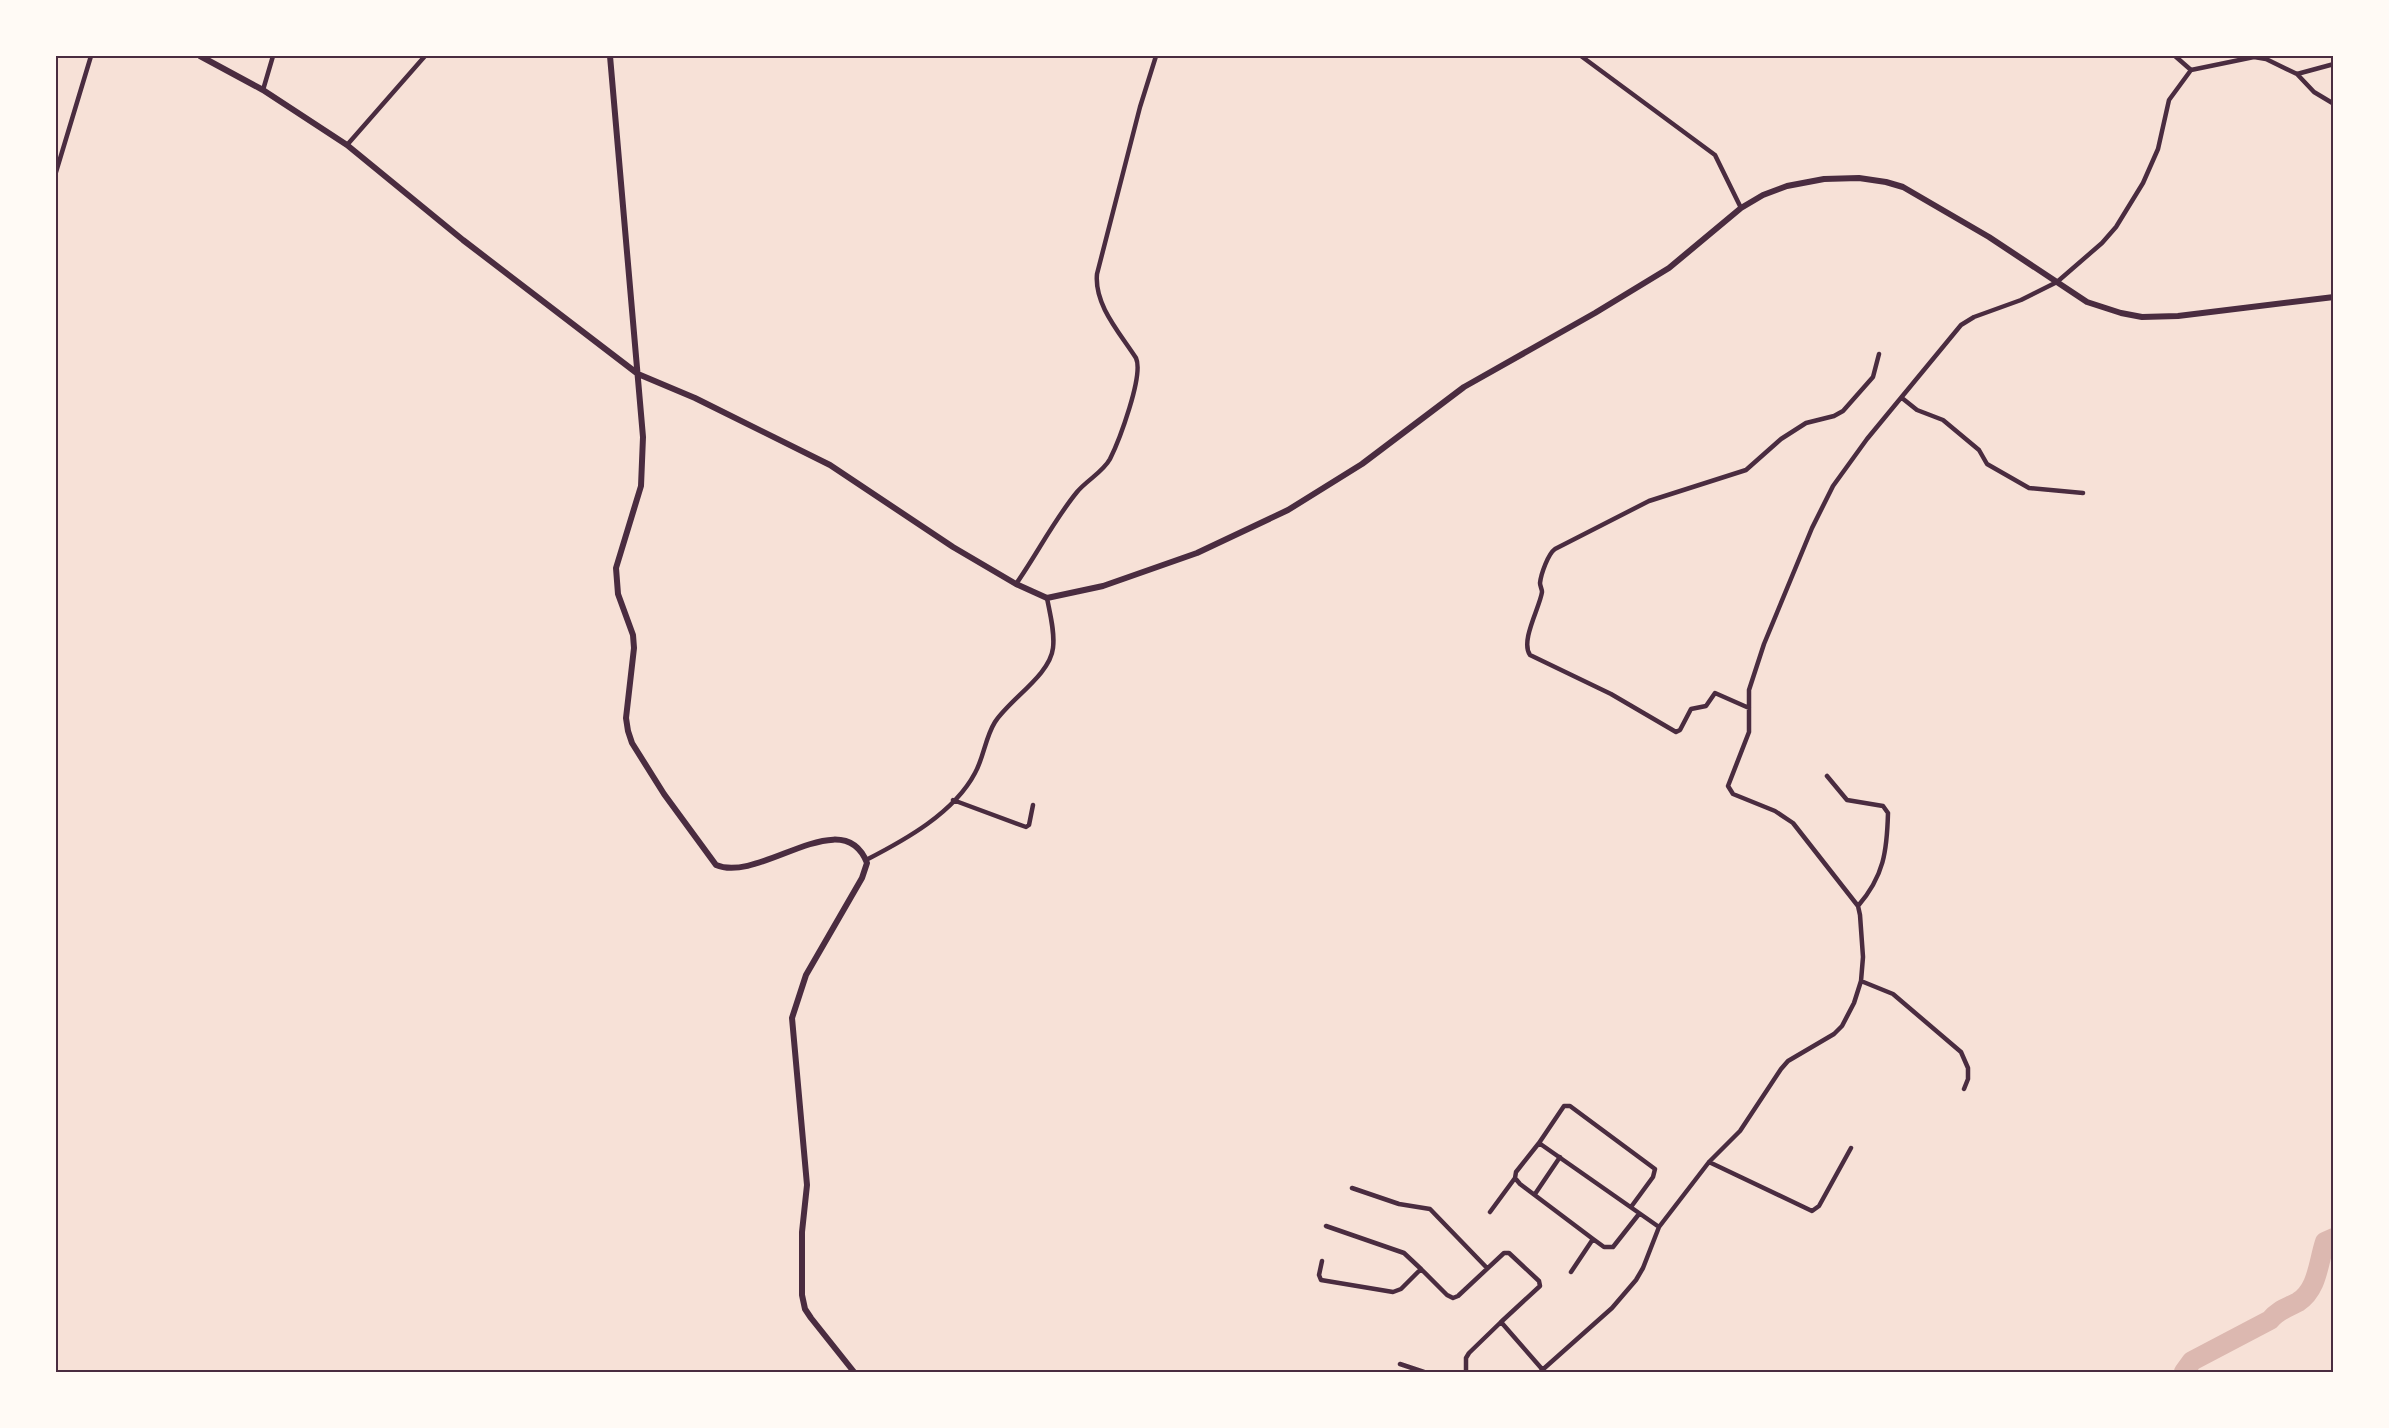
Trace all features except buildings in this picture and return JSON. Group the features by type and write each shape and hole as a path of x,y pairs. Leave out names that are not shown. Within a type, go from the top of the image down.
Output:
{"street":[{"path":"56,172 91,56"},
{"path":"200,56 263,90 347,145 463,240 638,374 695,398 830,465 953,547 1016,584 1047,598 1103,586 1197,553 1288,510 1362,464 1464,387 1669,268 1741,208 1763,195 1787,186 1824,179 1859,178 1903,187 1970,226 2087,302 2121,313 2142,317 2178,316 2334,297"},
{"path":"263,90 273,56"},
{"path":"347,145 425,56"},
{"path":"610,56 643,437 641,486 616,568 615,582 633,635 634,648 626,718 632,743 664,794 716,865 728,867 758,865 821,840 837,838 846,841 866,860"},
{"path":"1016,584 1078,490 1109,462 1139,375 1139,364 1100,302 1096,285 1140,107 1156,56"},
{"path":"1581,56 1715,154 1741,208"},
{"path":"2175,56 2192,70"},
{"path":"1501,1322 1541,1371 1612,1308 1643,1268 1659,1227 1709,1162 1740,1131 1785,1065 1838,1030 1854,1003 1861,981 1863,957 1858,906 1793,823 1781,814 1733,794 1728,782 1749,732 1749,690 1764,644 1817,518 1833,486 1867,440 1961,325 1974,317 2021,300 2057,282 2102,243 2122,218 2143,183 2158,149 2169,100 2192,70 2253,57 2266,59 2297,74 2314,92 2334,104"},
{"path":"2297,74 2334,64"},
{"path":"1749,708 1715,693 1706,706 1692,708 1680,730 1676,732 1611,694 1530,655 1527,649 1531,623 1542,592 1540,583 1550,554 1555,549 1649,501 1746,470 1780,439 1806,423 1839,414 1873,377 1879,354"},
{"path":"1902,398 1917,410 1939,417 1979,450 1987,464 2023,485 2035,490 2083,493"},
{"path":"854,1372 811,1318 805,1309 802,1295 802,1232 807,1185 792,1018 806,975 862,878 866,860 910,837 953,800 974,775 986,738 996,721 1049,662 1053,646 1047,598"},
{"path":"1827,776 1847,800 1883,806 1888,813 1882,866 1877,881 1858,906"},
{"path":"953,800 1026,827 1029,825 1033,804"},
{"path":"1861,981 1893,994 1961,1052 1968,1068 1968,1079 1964,1089"},
{"path":"1490,1212 1561,1108 1566,1105 1655,1169 1653,1177 1631,1208"},
{"path":"1539,1143 1659,1227"},
{"path":"1709,1162 1812,1211 1819,1206 1851,1148"},
{"path":"1535,1194 1560,1157"},
{"path":"1515,1178 1604,1246 1613,1247 1639,1214"},
{"path":"1352,1188 1399,1204 1430,1209 1486,1268"},
{"path":"1326,1226 1404,1253 1447,1295 1453,1298 1458,1296 1486,1268 1507,1253 1539,1281 1539,1289 1469,1353 1466,1358 1466,1372"},
{"path":"1571,1272 1593,1239"},
{"path":"1322,1261 1319,1275 1321,1280 1393,1292 1401,1289 1421,1269"},
{"path":"1400,1364 1421,1372"}],"waterway":[{"path":"2184,1372 2192,1361 2270,1320 2279,1311 2305,1297 2316,1275 2325,1242 2334,1238"}]}
